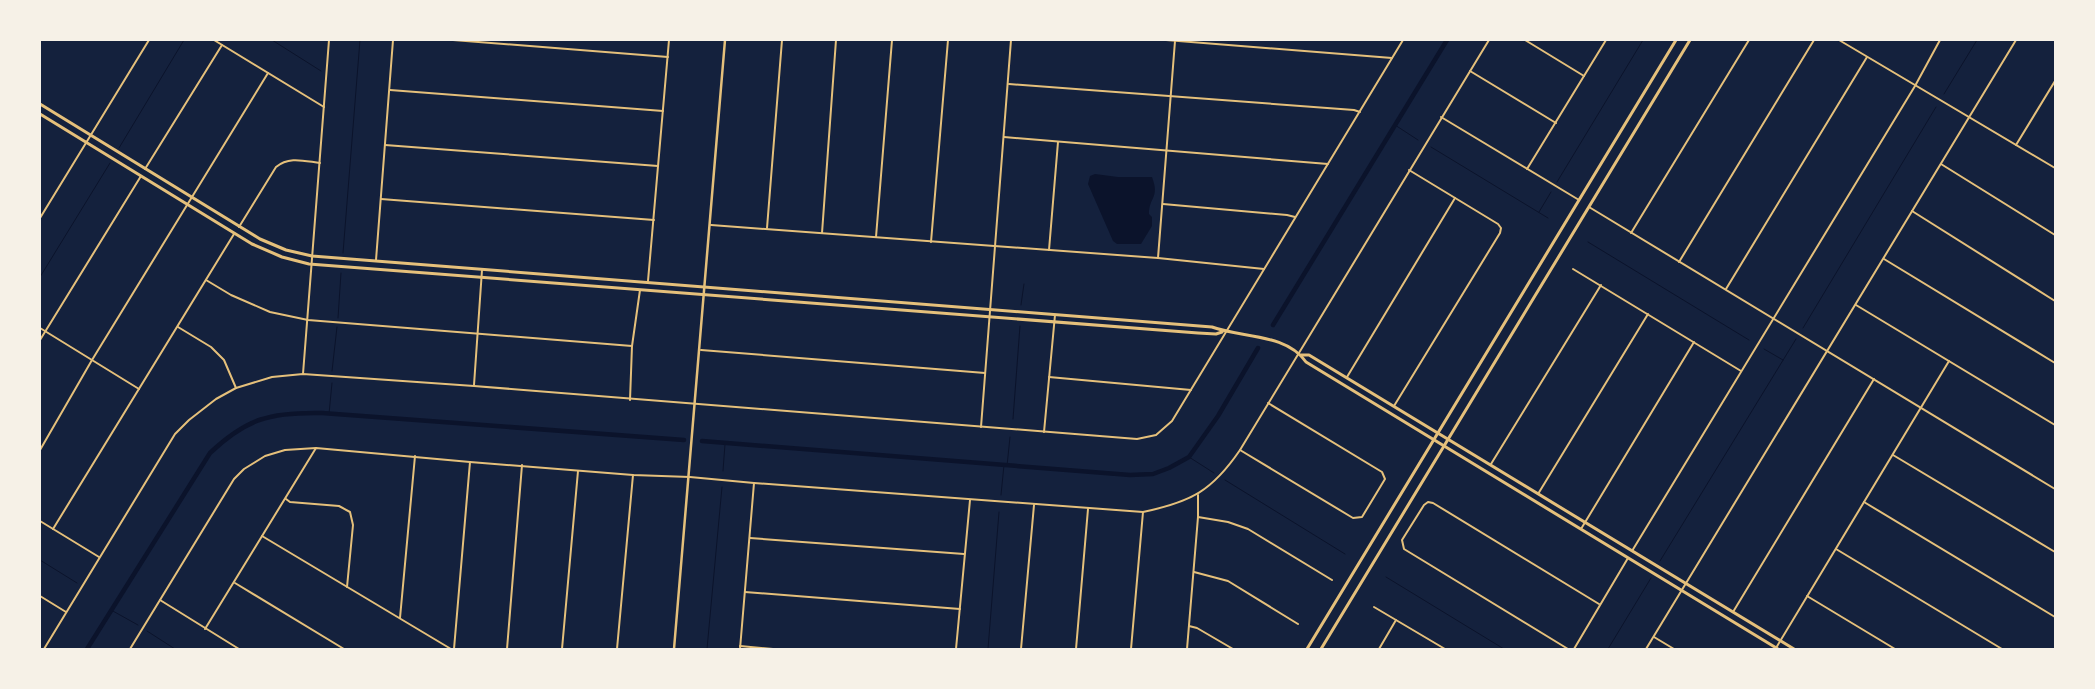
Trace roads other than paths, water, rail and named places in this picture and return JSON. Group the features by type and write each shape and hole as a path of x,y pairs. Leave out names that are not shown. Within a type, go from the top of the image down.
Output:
{"main road":[{"path":"1307,649 1676,40"},
{"path":"1321,649 1690,40"},
{"path":"40,104 238,227 272,244 312,256 1212,327 1225,332 1258,336 1275,341 1299,354 1306,362 1777,648"},
{"path":"40,114 234,234 268,251 311,264 1054,323 1216,334 1225,332"},
{"path":"402,272 403,264"},
{"path":"1299,354 1309,354 1794,649"}],"street":[{"path":"40,218 149,40"},
{"path":"214,40 324,107"},
{"path":"303,374 329,40"},
{"path":"376,262 394,40"},
{"path":"453,40 668,57"},
{"path":"648,284 669,40"},
{"path":"674,649 701,350 725,40"},
{"path":"767,228 782,40"},
{"path":"822,233 836,40"},
{"path":"876,237 892,40"},
{"path":"931,242 948,40"},
{"path":"981,427 1011,40"},
{"path":"1166,40 1392,58"},
{"path":"1158,258 1168,150 1175,40"},
{"path":"1231,44 1232,40"},
{"path":"44,649 175,434 216,399 236,388 272,377 303,374 1044,432 1137,439 1147,438 1164,430 1172,421 1403,40"},
{"path":"130,649 226,490 244,470 265,456 296,448 316,448 633,475 690,477 1143,512 1170,507 1198,495 1218,479 1240,450 1488,40"},
{"path":"1525,40 1584,76"},
{"path":"1527,169 1606,40"},
{"path":"1631,233 1748,40"},
{"path":"1679,262 1814,40"},
{"path":"1839,40 2055,168"},
{"path":"1632,551 1915,86 1940,40"},
{"path":"1646,649 2016,40"},
{"path":"145,169 222,45"},
{"path":"1726,289 1867,57"},
{"path":"1470,71 1556,122"},
{"path":"40,450 92,360 268,73"},
{"path":"2016,145 2055,82"},
{"path":"1008,84 1171,95 1360,112"},
{"path":"390,90 663,111"},
{"path":"1442,117 1579,200"},
{"path":"1004,137 1328,164"},
{"path":"1049,250 1058,142"},
{"path":"385,145 658,166"},
{"path":"238,227 276,167 282,162 292,159 320,163"},
{"path":"1941,164 2055,235"},
{"path":"1394,406 1500,234 1501,228 1498,224 1409,170"},
{"path":"40,340 141,176"},
{"path":"1347,377 1455,198"},
{"path":"381,199 654,220"},
{"path":"1163,204 1295,217"},
{"path":"1589,207 2055,489"},
{"path":"1912,210 2055,301"},
{"path":"711,225 1158,258 1264,269"},
{"path":"53,529 234,234"},
{"path":"1884,258 2055,363"},
{"path":"1573,268 1741,371"},
{"path":"474,386 482,270"},
{"path":"206,280 231,295 264,309 308,320 632,346"},
{"path":"1491,464 1600,285"},
{"path":"630,400 632,346 640,290"},
{"path":"1856,305 2055,424"},
{"path":"1538,494 1648,314"},
{"path":"1044,432 1055,315"},
{"path":"178,327 211,347 224,360 236,388"},
{"path":"40,328 138,389"},
{"path":"1581,529 1694,342"},
{"path":"701,350 985,373"},
{"path":"1777,648 1949,362"},
{"path":"1049,377 1191,390"},
{"path":"1733,612 1874,379"},
{"path":"1240,450 1357,519 1362,517 1385,479 1382,472 1268,402"},
{"path":"206,629 316,448"},
{"path":"1893,455 2055,552"},
{"path":"400,618 415,456"},
{"path":"262,536 452,649 470,462"},
{"path":"507,649 522,465"},
{"path":"562,649 578,470"},
{"path":"617,649 633,475"},
{"path":"754,483 740,648 773,649"},
{"path":"1187,649 1198,517 1198,495"},
{"path":"285,499 290,502 339,506 352,515 354,522 347,587"},
{"path":"956,649 970,500"},
{"path":"1568,649 1404,549 1402,540 1424,504 1430,502 1599,604"},
{"path":"1864,502 2055,617"},
{"path":"1021,649 1034,505"},
{"path":"1076,649 1088,509"},
{"path":"1131,649 1143,512"},
{"path":"1198,517 1228,522 1248,529 1332,580"},
{"path":"40,521 99,557"},
{"path":"750,538 964,554"},
{"path":"1836,549 2002,649"},
{"path":"1574,649 1628,558"},
{"path":"1194,572 1228,581 1298,624"},
{"path":"234,582 344,649"},
{"path":"745,592 960,609"},
{"path":"40,596 66,612"},
{"path":"1807,596 1895,649"},
{"path":"160,599 239,649"},
{"path":"1374,607 1445,649"},
{"path":"1378,649 1396,620"},
{"path":"1189,626 1197,628 1233,649"},
{"path":"1654,637 1674,649"}],"water":[{"path":"1095,174 1118,177 1152,177 1155,193 1149,208 1149,214 1152,217 1152,226 1141,244 1117,244 1113,241 1088,184 1090,176"}],"waterway":[{"path":"119,148 184,40"},
{"path":"272,40 321,71"},
{"path":"343,253 360,40"},
{"path":"1273,325 1447,40"},
{"path":"1557,182 1643,40"},
{"path":"1944,94 1977,40"},
{"path":"1803,328 1936,107"},
{"path":"1395,125 1418,140"},
{"path":"1431,147 1548,218"},
{"path":"40,277 110,163"},
{"path":"1539,212 1551,192"},
{"path":"1588,242 1749,340"},
{"path":"338,318 341,273"},
{"path":"1021,305 1024,284"},
{"path":"1013,419 1020,326"},
{"path":"332,371 337,327"},
{"path":"1660,561 1796,339"},
{"path":"702,441 1130,475 1153,474 1189,457 1218,416 1258,348"},
{"path":"1764,349 1783,360"},
{"path":"329,414 332,383"},
{"path":"87,649 210,453 236,432 261,420 288,414 322,413 684,440"},
{"path":"1007,466 1010,437"},
{"path":"723,471 725,444"},
{"path":"1189,457 1214,473"},
{"path":"1001,495 1004,465"},
{"path":"1225,480 1345,554"},
{"path":"707,649 722,487"},
{"path":"988,649 999,512"},
{"path":"40,560 77,583"},
{"path":"1386,577 1504,649"},
{"path":"1608,649 1651,578"},
{"path":"111,610 138,625"},
{"path":"147,631 175,649"}]}
